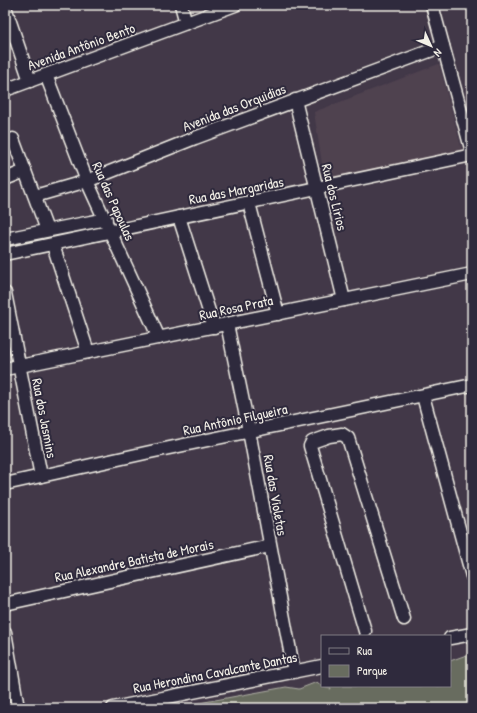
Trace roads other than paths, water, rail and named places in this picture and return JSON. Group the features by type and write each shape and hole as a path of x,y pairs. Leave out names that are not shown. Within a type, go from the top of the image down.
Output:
{"street":[{"path":"181,5 186,23"},
{"name":"Avenida Antônio Bento","path":"5,90 235,5"},
{"path":"432,5 472,152"},
{"path":"5,6 30,81"},
{"name":"Avenida das Orquidias","path":"35,196 87,180 194,138 443,46"},
{"name":"Rua das Papoulas","path":"46,75 87,180 159,338"},
{"name":"Rua dos Lírios","path":"295,100 318,188 344,300"},
{"path":"13,139 47,230"},
{"name":"Rua das Margaridas","path":"5,254 472,155"},
{"path":"5,179 25,171"},
{"path":"249,203 278,314"},
{"path":"179,217 214,327"},
{"path":"5,239 106,219"},
{"path":"53,245 88,352"},
{"name":"Rua Rosa Prata","path":"5,369 472,274"},
{"name":"Rua dos Jasmins","path":"5,293 41,476"},
{"name":"Rua das Violetas","path":"227,324 249,431 294,672"},
{"name":"Rua Antônio Filgueira","path":"5,484 249,431 472,386"},
{"path":"423,396 472,576"},
{"path":"322,416 329,436"},
{"path":"366,631 310,446 312,442 329,436 342,434 348,438 404,619"},
{"name":"Rua Alexandre Batista de Morais","path":"5,604 270,546"},
{"path":"5,632 18,708"},
{"path":"451,638 472,634"},
{"name":"Rua Herondina Cavalcante Dantas","path":"113,708 321,666"}]}
